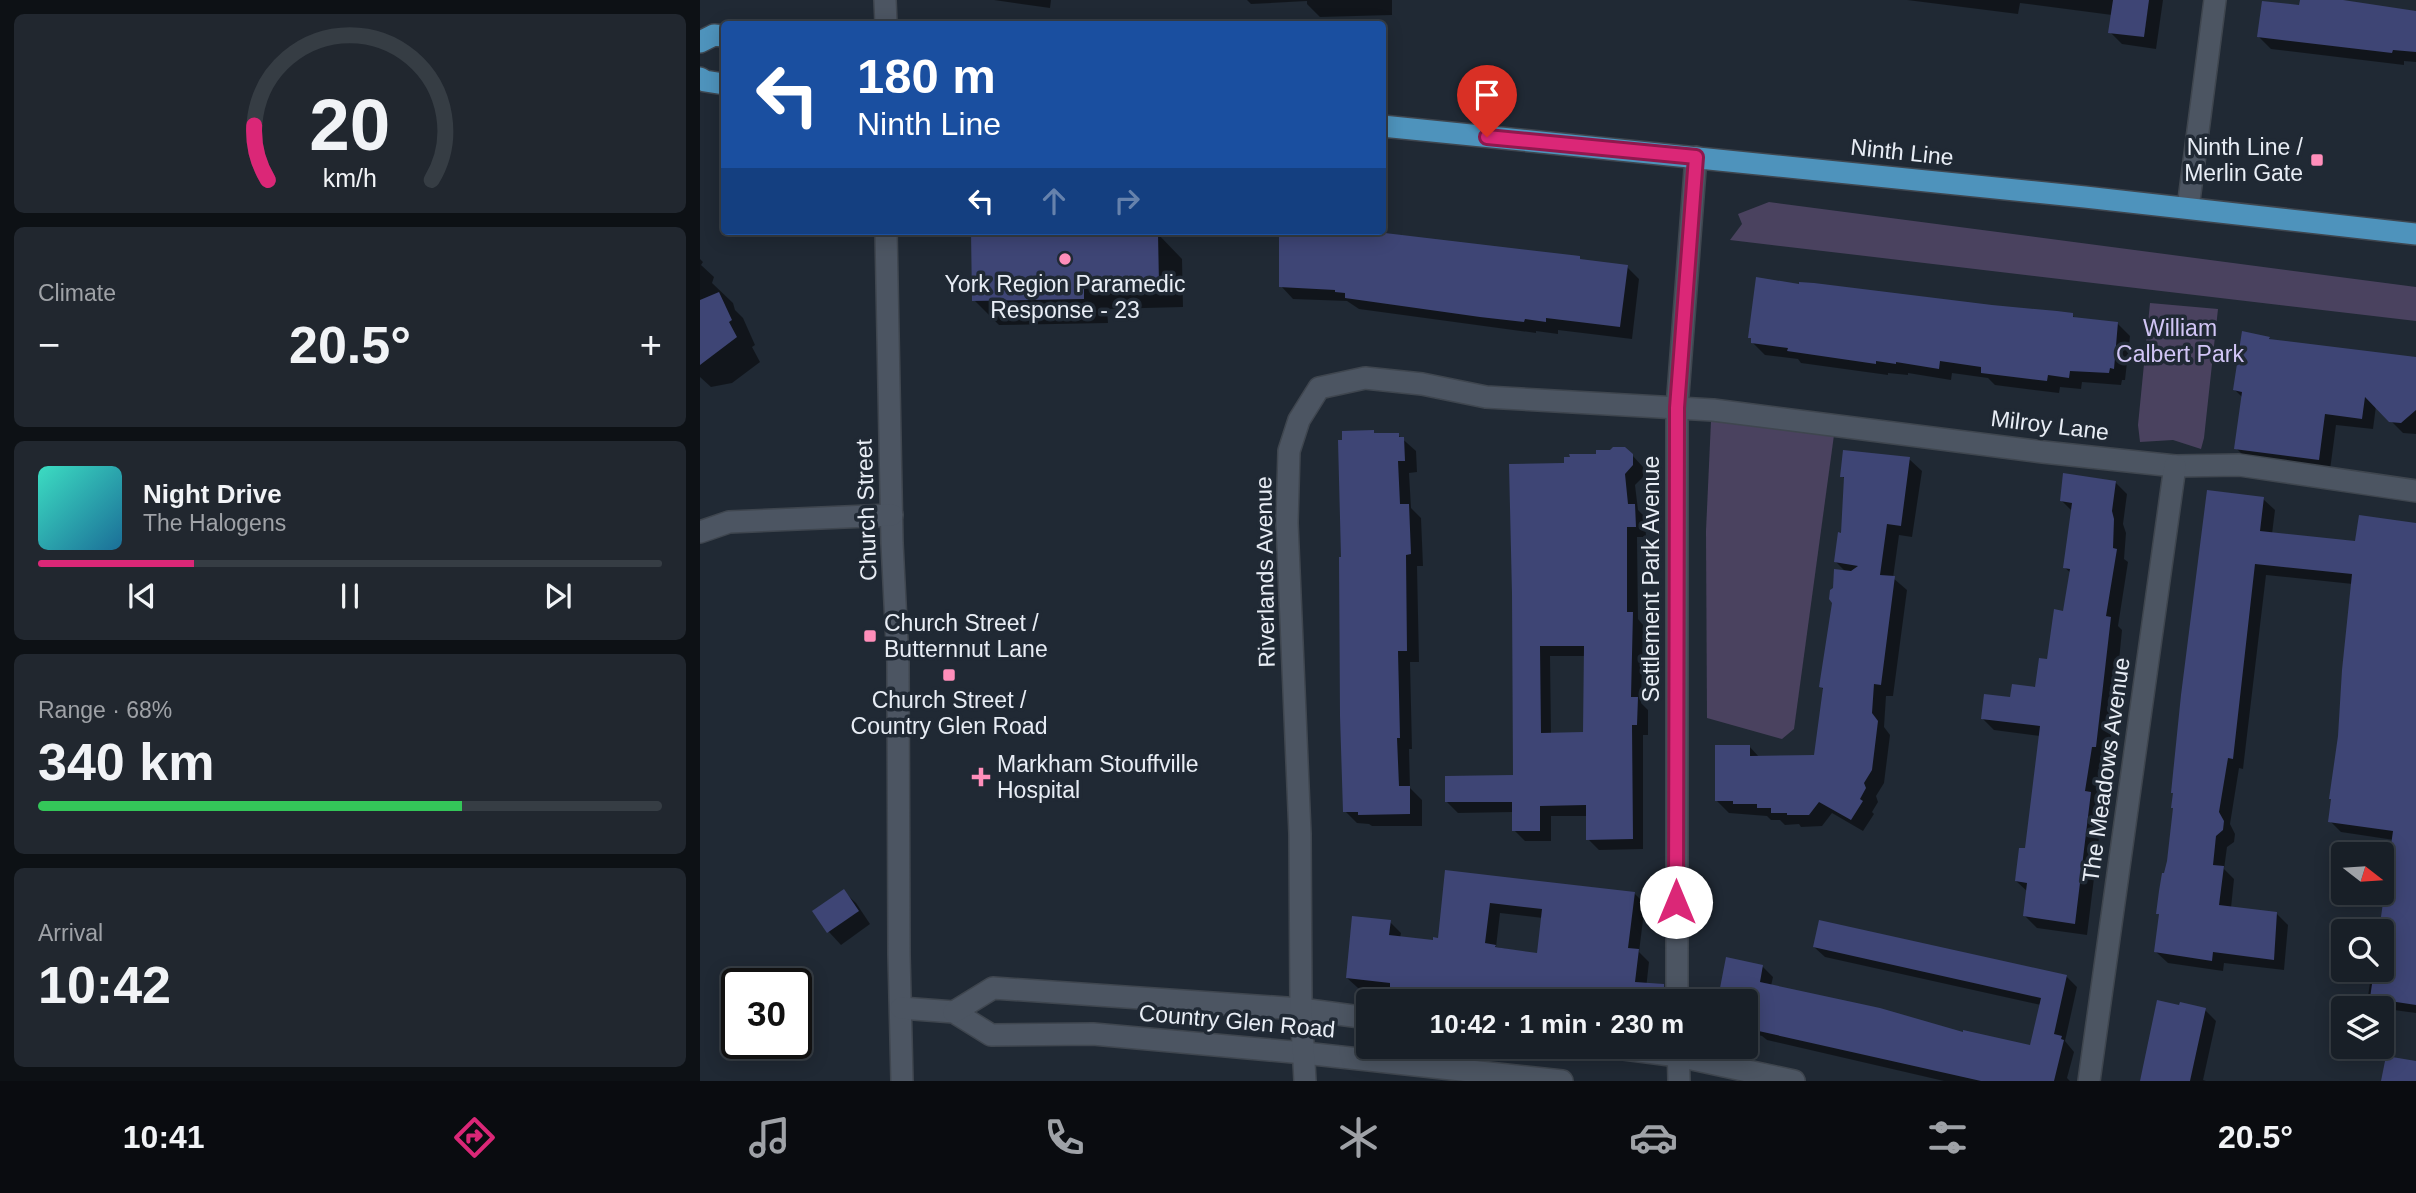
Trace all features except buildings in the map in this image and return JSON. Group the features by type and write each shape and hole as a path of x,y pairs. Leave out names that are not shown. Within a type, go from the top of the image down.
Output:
{"main road":[{"path":"700,42 714,35 721,36"},
{"path":"700,78 721,84"},
{"name":"Ninth Line","path":"1386,127 1696,157 2416,234"}],"street":[{"path":"885,0 886,21"},
{"path":"2188,208 2215,0"},
{"name":"Settlement Park Avenue","path":"1677,989 1677,408 1696,157"},
{"name":"Church Street","path":"886,235 898,663 902,1081"},
{"name":"Riverlands Avenue","path":"1305,1081 1301,1009 1300,834 1287,523 1289,451 1299,420 1319,388 1365,378 1422,384 1486,397 1677,408"},
{"name":"Milroy Lane","path":"1677,408 1713,410 2175,466 2239,466 2416,491"},
{"name":"The Meadows Avenue","path":"2089,1081 2175,466"},
{"path":"700,532 729,522 892,515"},
{"name":"Country Glen Road","path":"954,1012 993,988 1301,1009 1356,1016"},
{"name":"Country Glen Road","path":"901,1008 954,1012 991,1035 1093,1034 1304,1053 1562,1081"},
{"path":"1678,1059 1679,1081"},
{"path":"1709,1059 1794,1081"}],"green space":[{"path":"1769,202 2416,287 2416,321 1730,240 1742,224 1738,214"},
{"name":"William Calbert Park","path":"2150,303 2218,309 2201,449 2173,440 2140,442 2138,425"},
{"path":"1711,421 1834,435 1794,729 1782,739 1707,718 1706,531"}],"place":[{"name":"Ninth Line / Merlin Gate","path":"2317,160"},
{"name":"York Region Paramedic Response - 23","path":"1065,259"},
{"name":"Church Street / Butternnut Lane","path":"870,636"},
{"name":"Church Street / Country Glen Road","path":"949,675"},
{"name":"Markham Stouffville Hospital","path":"981,777"}],"route":[{"path":"1487,137 1696,157 1677,408 1676,902"}]}
